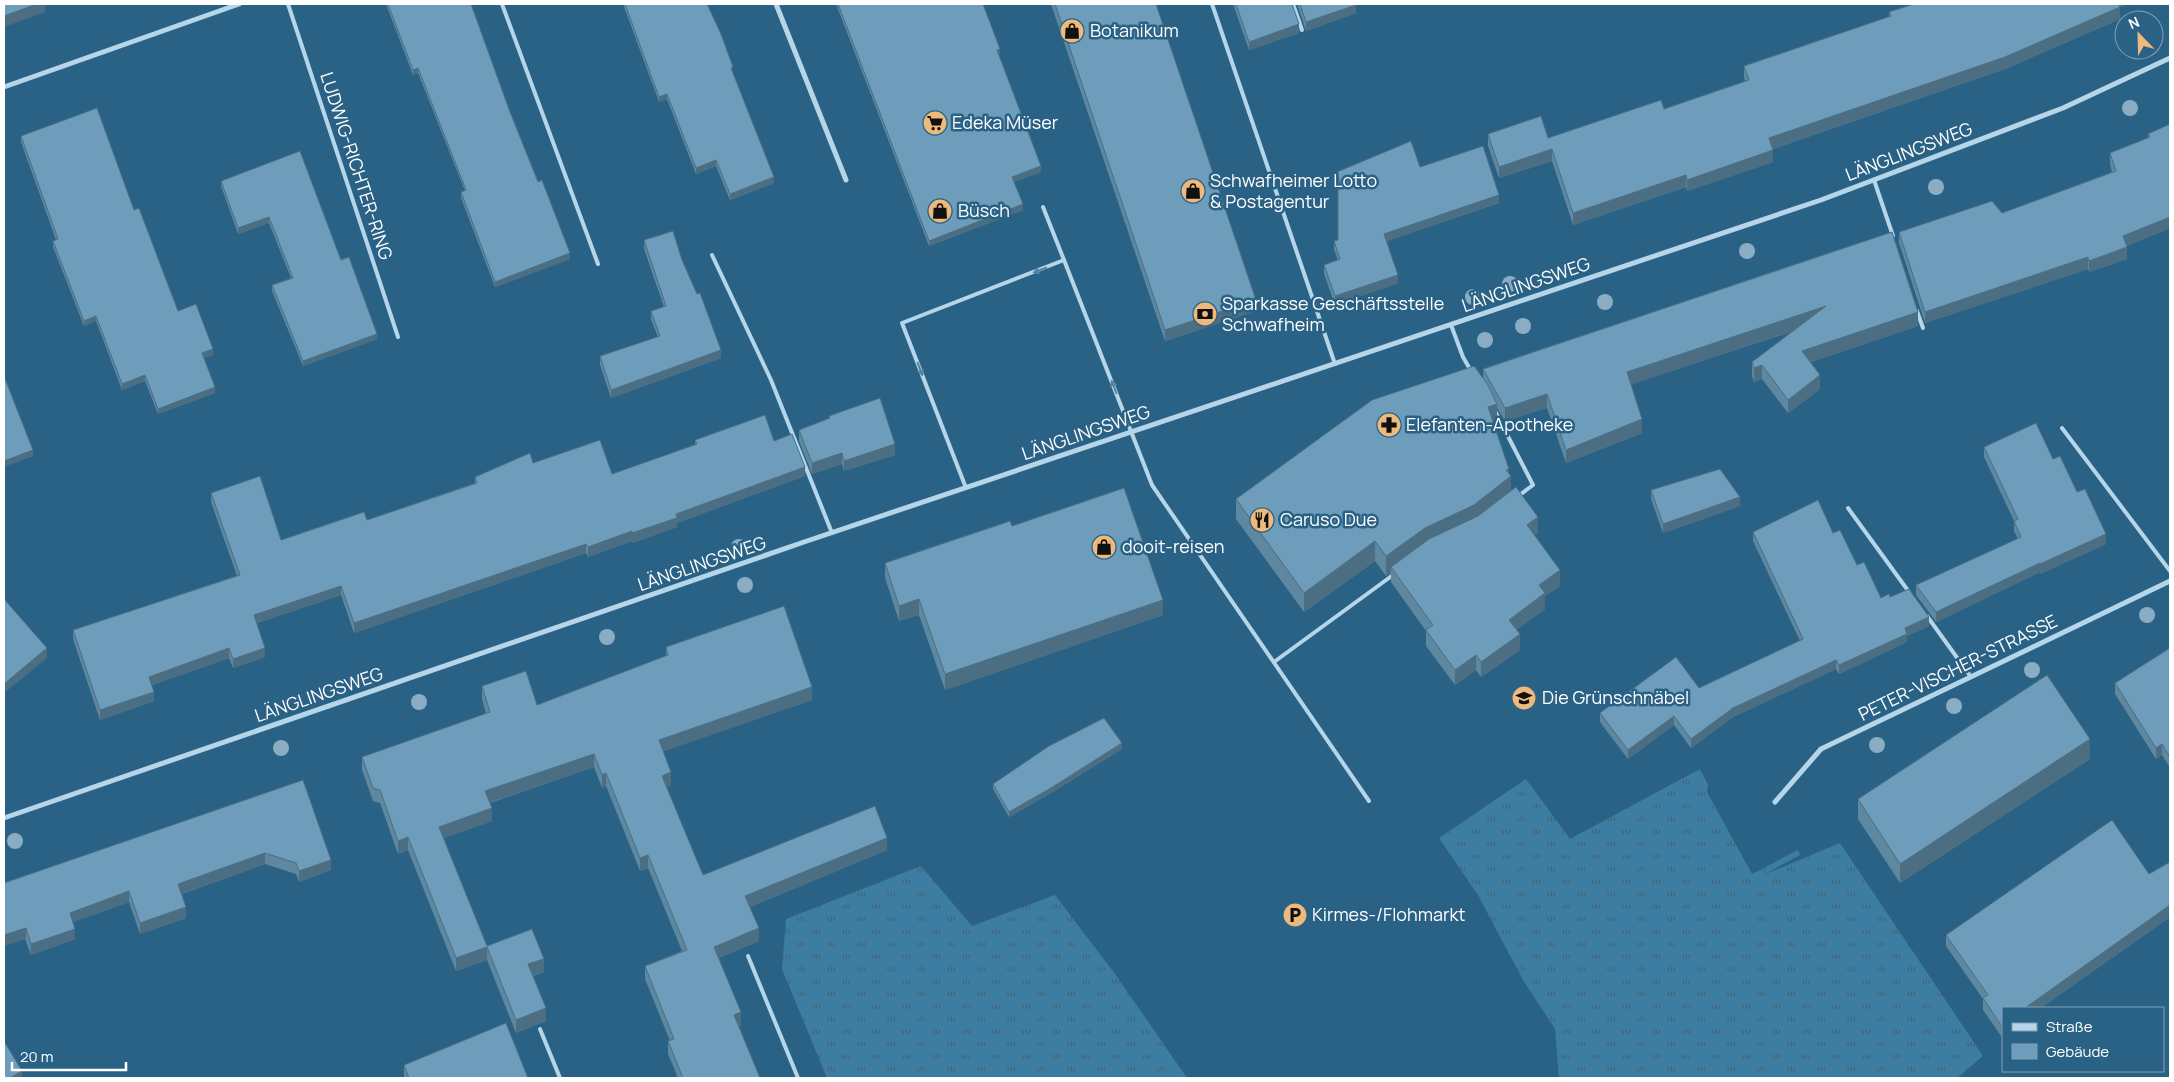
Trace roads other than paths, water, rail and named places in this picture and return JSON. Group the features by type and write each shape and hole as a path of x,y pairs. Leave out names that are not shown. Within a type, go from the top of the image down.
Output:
{"street":[{"path":"4,87 239,4"},
{"path":"776,4 846,180"},
{"name":"LÄNGLINGSWEG","path":"4,818 832,533 1802,206 2063,108 2170,58"},
{"name":"PETER-VISCHER-STRASSE","path":"1775,802 1821,749 2170,581"}],"lane":[{"name":"LUDWIG-RICHTER-RING","path":"288,4 398,337"},
{"path":"502,4 598,264"},
{"path":"1212,4 1335,364"},
{"path":"1293,4 1302,30"},
{"path":"1874,180 1896,245"},
{"path":"1043,207 1152,485 1369,801"},
{"path":"712,255 771,380 832,533"},
{"path":"966,488 902,323 1064,260"},
{"path":"1917,310 1923,328"},
{"path":"1451,324 1463,357 1472,372"},
{"path":"1491,403 1533,484 1512,501"},
{"path":"2062,428 2170,571"},
{"path":"1848,508 1913,596"},
{"path":"1274,662 1394,574"},
{"path":"1924,613 1971,677"},
{"path":"748,956 798,1078"},
{"path":"540,1029 560,1078"}],"place":[{"name":"Botanikum","path":"1072,31"},
{"name":"Edeka Müser","path":"935,123"},
{"name":"Schwafheimer Lotto & Postagentur","path":"1193,191"},
{"name":"Büsch","path":"940,211"},
{"name":"Sparkasse Geschäftsstelle Schwafheim","path":"1205,314"},
{"name":"Elefanten-Apotheke","path":"1389,425"},
{"name":"Caruso Due","path":"1262,520"},
{"name":"dooit-reisen","path":"1104,547"},
{"name":"Die Grünschnäbel","path":"1524,698"},
{"name":"Kirmes-/Flohmarkt","path":"1295,915"}]}
